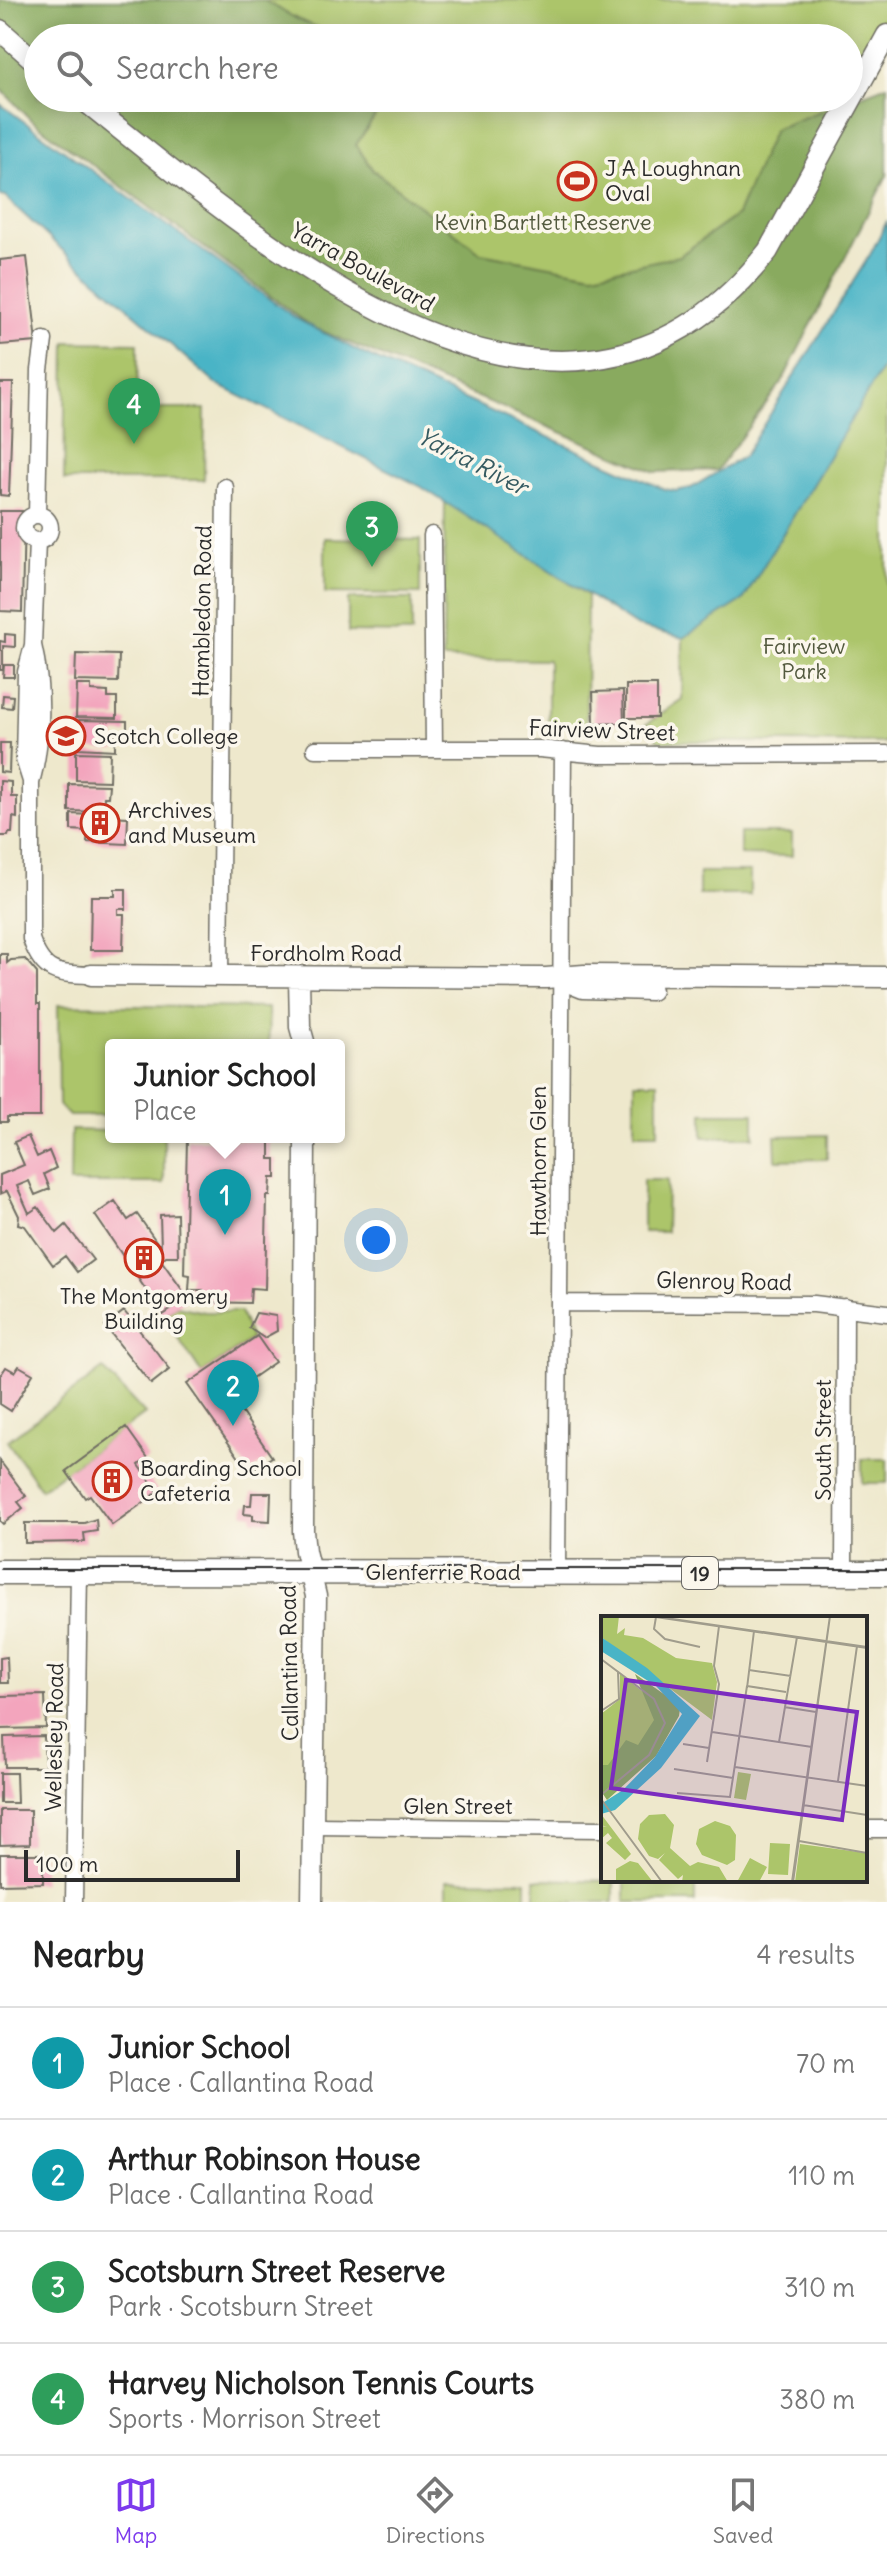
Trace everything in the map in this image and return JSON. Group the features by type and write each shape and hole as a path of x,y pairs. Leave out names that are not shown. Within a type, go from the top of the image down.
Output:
{"main road":[{"name":"Glenferrie Road","path":"0,1572 887,1573"}],"street":[{"path":"0,30 24,51"},
{"name":"Yarra Boulevard","path":"863,79 887,35"},
{"name":"Yarra Boulevard","path":"99,112 218,205 307,268 384,311 426,331 494,355 522,360 567,361 612,355 667,336 714,307 745,279 768,251 845,112"},
{"path":"44,340 40,370 37,515 47,520 50,528 45,539 37,541 33,645 26,672 24,759 31,783 31,939 41,960 51,969 60,974 91,975"},
{"name":"Hambledon Road","path":"220,977 225,487"},
{"path":"432,535 434,749"},
{"name":"Fairview Street","path":"315,749 563,751 600,755 887,754"},
{"name":"Hawthorn Glen","path":"557,1572 563,751"},
{"name":"Fordholm Road","path":"91,975 887,977"},
{"path":"303,1039 300,1027 304,977"},
{"name":"Fordholm Road","path":"561,978 583,988 603,990 887,989"},
{"name":"Callantina Road","path":"305,1143 303,1531 316,1596 312,1902"},
{"name":"Glenroy Road","path":"559,1303 814,1304 887,1313"},
{"name":"South Street","path":"844,1573 845,1307"},
{"name":"Wellesley Road","path":"74,1902 79,1572"},
{"name":"Glen Street","path":"313,1826 601,1829"}],"green space":[{"path":"0,0 263,0 309,24 24,24 24,112 378,112 356,145 373,170 481,253 593,274 679,256 737,215 774,129 818,112 863,112 863,94 887,85 887,175 782,382 717,470 655,472 312,327 30,119 0,88"},
{"path":"1,0 887,0 887,20 863,62 863,24 26,24"},
{"name":"Kevin Bartlett Reserve","path":"136,112 834,112 746,264 642,334"},
{"path":"66,342 138,343 137,409 205,409 204,480 64,480"},
{"name":"Fairview Park","path":"887,360 887,743 659,741 644,726 682,699 683,638 743,600"},
{"path":"445,501 587,595 586,727 548,726 548,660 443,659"},
{"path":"325,538 420,540 420,594 325,593"},
{"path":"348,599 412,599 412,633 348,632"},
{"path":"740,833 792,833 792,856 740,855"},
{"path":"699,872 750,872 750,895 699,895"},
{"path":"58,1005 268,1008 269,1039 105,1039 105,1116 69,1116 59,1105"},
{"path":"635,1082 658,1082 658,1133 635,1133"},
{"path":"703,1113 754,1113 754,1137 703,1137"},
{"path":"71,1130 105,1131 105,1143 164,1143 164,1183 70,1183"},
{"path":"827,1135 827,1159 776,1160 775,1136"},
{"path":"643,1180 667,1180 666,1232 643,1232"},
{"path":"177,1306 204,1312 240,1312 251,1339 202,1374 163,1315"},
{"path":"103,1369 145,1414 41,1489 7,1441"},
{"path":"862,1459 887,1459 887,1483 862,1483"},
{"path":"535,1879 614,1882 614,1902 535,1902"},
{"path":"447,1880 526,1881 526,1902 447,1902"},
{"path":"625,1882 695,1882 695,1902 625,1902"}],"water":[{"name":"Yarra River","path":"0,104 297,319 362,353 664,489 676,491 691,488 744,456 871,253 887,221 887,360 743,600 683,638 636,626 420,486 216,384 5,197 0,196"}],"building":[{"path":"27,257 37,342 0,345 0,260"},
{"path":"0,383 13,383 9,496 0,495"},
{"path":"0,511 24,511 22,612 0,611"},
{"path":"5,634 15,635 15,647 3,646 3,670 0,670 0,641 5,642"},
{"path":"76,654 119,655 118,682 75,681"},
{"path":"4,665 14,665 14,677 3,677"},
{"path":"77,685 91,685 91,691 108,692 108,698 117,698 117,718 76,717"},
{"path":"626,685 657,685 657,718 626,718"},
{"path":"623,691 624,723 594,724 593,692"},
{"path":"3,695 13,696 12,708 2,707"},
{"path":"79,720 127,721 127,734 115,733 115,750 78,748"},
{"path":"0,743 10,743 9,773 0,772"},
{"path":"76,752 110,753 109,781 76,780"},
{"path":"0,781 11,782 11,797 17,797 17,818 13,817 12,833 8,836 0,836"},
{"path":"69,784 109,785 103,812 69,811"},
{"name":"Archives and Museum","path":"71,814 128,817 127,844 87,842 88,831 71,830"},
{"path":"115,889 126,889 126,909 118,909 118,914 124,914 123,950 90,950 91,896 115,896"},
{"path":"0,954 7,954 7,963 25,959 37,973 37,1004 40,1004 40,1117 7,1117 7,1122 0,1122"},
{"path":"28,1136 37,1157 49,1151 56,1168 44,1174 50,1189 35,1195 29,1181 17,1186 29,1213 38,1207 57,1233 66,1225 93,1260 77,1272 65,1256 53,1265 25,1226 18,1224 19,1216 7,1191 0,1194 0,1175 24,1165 14,1142"},
{"path":"187,1143 270,1143 270,1159 276,1159 276,1178 271,1178 270,1196 267,1196 265,1289 251,1288 250,1303 203,1302 203,1290 189,1290 190,1275 184,1274"},
{"name":"The Montgomery Building","path":"115,1201 128,1220 137,1214 161,1248 160,1215 177,1214 178,1256 166,1256 161,1260 188,1298 163,1315 95,1215"},
{"path":"124,1311 170,1369 151,1384 105,1326"},
{"path":"256,1313 276,1316 277,1331 264,1338 249,1328"},
{"path":"257,1336 275,1362 229,1394 272,1457 249,1472 187,1384"},
{"path":"19,1366 33,1374 11,1411 0,1404 0,1376 6,1367 15,1372"},
{"name":"Boarding School Cafeteria","path":"126,1427 148,1458 139,1465 158,1492 112,1525 90,1495 85,1498 66,1471"},
{"path":"0,1461 26,1496 18,1502 23,1508 3,1524 0,1521"},
{"path":"252,1493 271,1493 270,1521 253,1520 253,1515 244,1514 245,1505 251,1505"},
{"path":"96,1519 97,1531 84,1533 85,1542 25,1543 25,1523 84,1523"},
{"path":"7,1657 8,1683 0,1683 0,1658"},
{"path":"45,1695 46,1728 0,1729 0,1696"},
{"path":"44,1736 45,1767 5,1767 4,1737"},
{"path":"0,1773 16,1773 17,1803 0,1803"},
{"path":"0,1810 30,1810 30,1844 0,1845"},
{"path":"0,1854 43,1854 43,1883 0,1884"}],"tram line":[{"path":"0,1569 887,1569"}],"place":[{"name":"J A Loughnan Oval","path":"577,181"},
{"name":"Harvey Nicholson Tennis Courts","path":"134,444"},
{"name":"Scotsburn Street Reserve","path":"372,567"},
{"name":"Scotch College","path":"66,736"},
{"name":"Archives and Museum","path":"100,823"},
{"name":"Junior School","path":"225,1235"},
{"name":"The Montgomery Building","path":"144,1258"},
{"name":"Arthur Robinson House","path":"233,1426"},
{"name":"Boarding School Cafeteria","path":"112,1481"}]}
